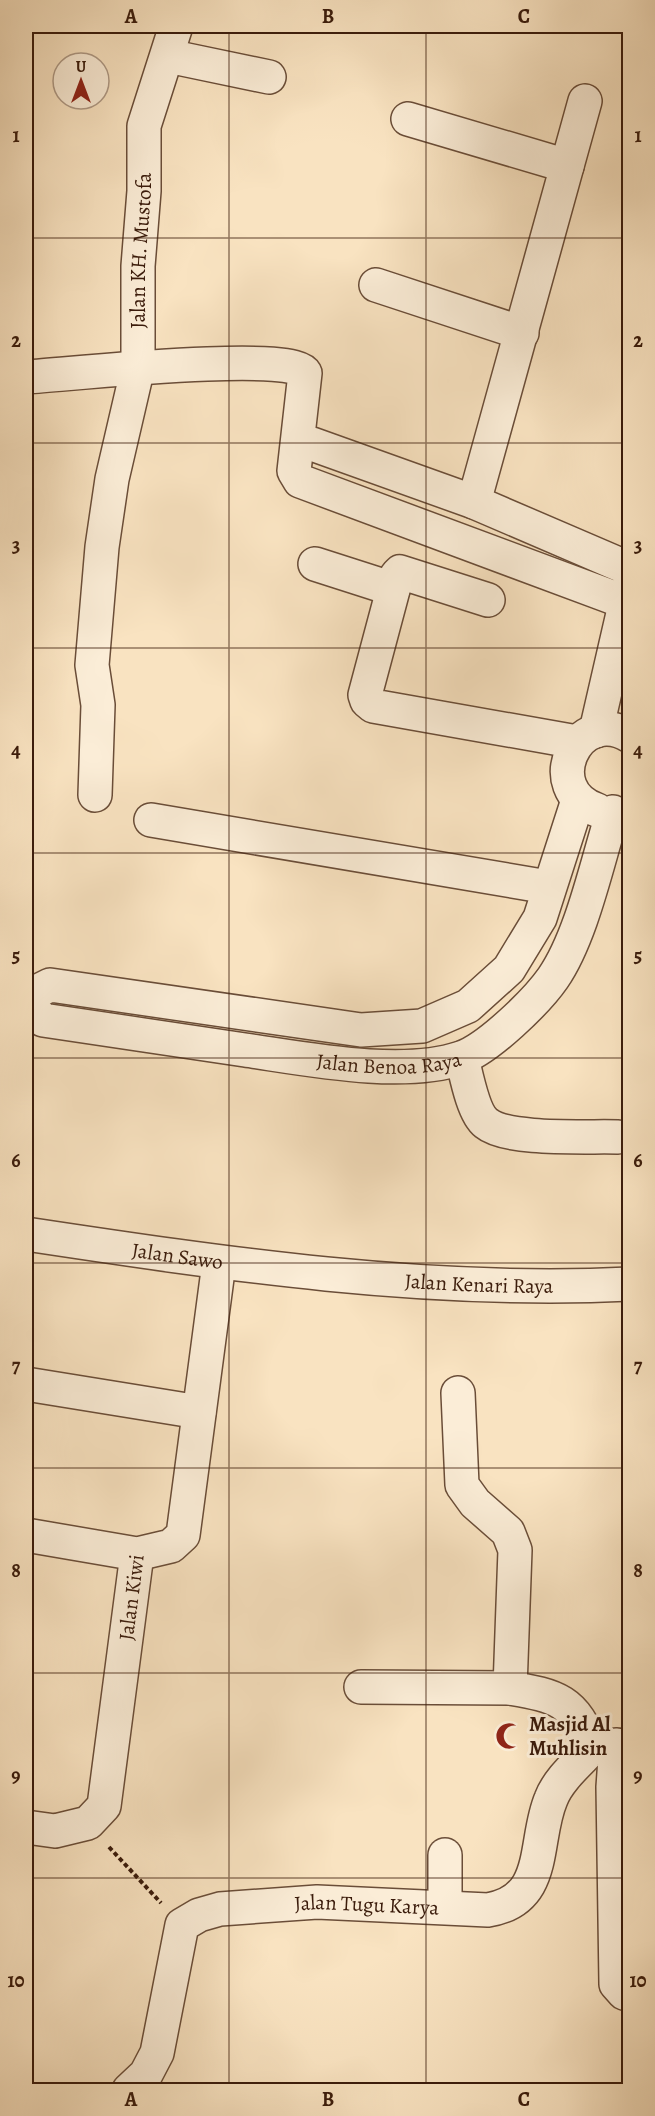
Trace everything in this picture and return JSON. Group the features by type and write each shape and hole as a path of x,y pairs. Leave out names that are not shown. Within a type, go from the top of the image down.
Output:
{"street":[{"path":"172,41 269,77"},
{"name":"Jalan KH. Mustofa","path":"95,795 98,705 92,665 102,547 112,479 138,367 138,266 144,191 144,126 172,41"},
{"path":"474,502 585,101"},
{"path":"408,119 567,166"},
{"path":"376,285 522,333"},
{"path":"26,378 138,367 253,364 297,366 305,373 294,471 300,481 627,592 587,736 567,760 567,782 578,800 594,810 621,809"},
{"path":"312,444 474,502 630,569"},
{"path":"315,564 393,589"},
{"path":"488,600 405,571 397,575 365,695 367,701 373,705 587,736 619,730 630,736"},
{"name":"Jalan Benoa Raya","path":"26,997 50,985 361,1030 422,1026 468,1006 509,969 540,918 578,800"},
{"name":"Jalan Benoa Raya","path":"26,1002 43,1020 353,1066 422,1064 462,1058 483,1046 533,1002 554,977 572,941 621,809"},
{"path":"151,820 548,888"},
{"path":"462,1058 471,1095 484,1122 504,1133 618,1137"},
{"name":"Jalan Sawo","path":"26,1234 219,1263 329,1275"},
{"name":"Jalan Kiwi","path":"88,1823 104,1806 137,1554 171,1546 183,1535 219,1263"},
{"name":"Jalan Kenari Raya","path":"329,1275 407,1281 630,1284"},
{"path":"26,1384 199,1412"},
{"path":"458,1393 462,1485 475,1503 508,1532 515,1550 510,1688"},
{"path":"26,1535 137,1554"},
{"path":"361,1687 510,1688 549,1695 562,1700 612,1746 616,1984 624,1993 630,1995"},
{"name":"Jalan Tugu Karya","path":"182,1925 199,1915 220,1909 295,1904 445,1906 488,1910 506,1907 518,1901 539,1858 546,1811 552,1795 612,1746"},
{"path":"26,1827 55,1831 88,1823"},
{"path":"445,1855 445,1906"},
{"path":"129,2091 146,2074 157,2053 182,1925"}],"path":[{"path":"88,1823 182,1925"}],"place":[{"name":"Masjid Al Muhlisin","path":"509,1736"}]}
